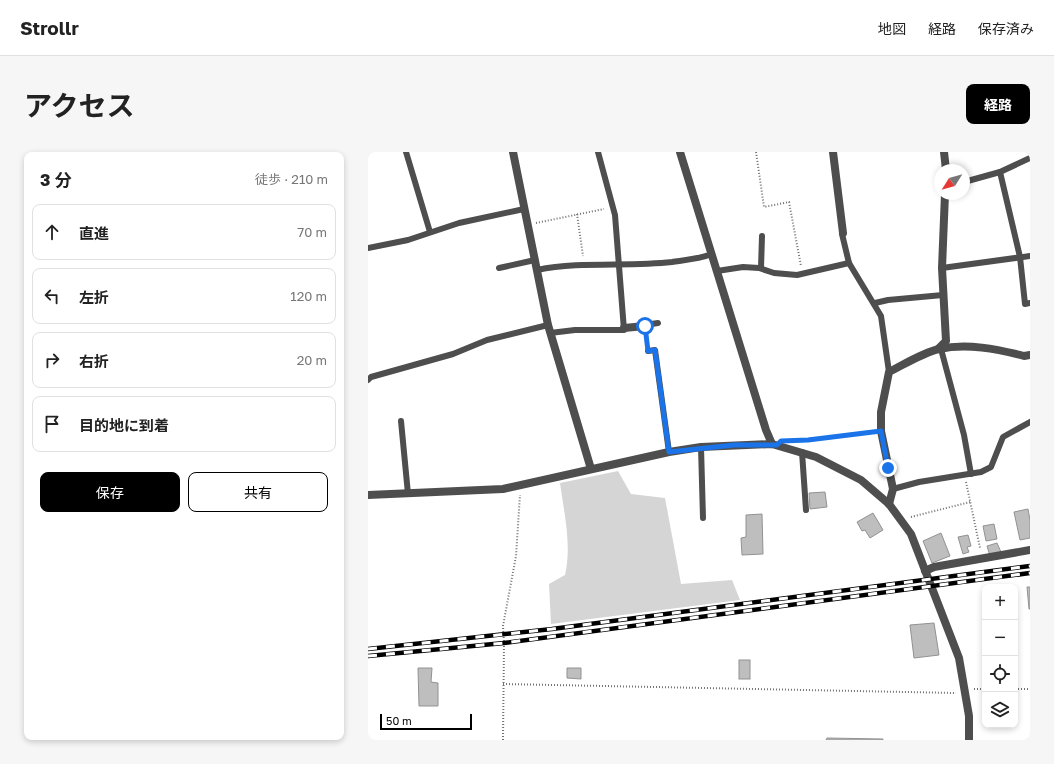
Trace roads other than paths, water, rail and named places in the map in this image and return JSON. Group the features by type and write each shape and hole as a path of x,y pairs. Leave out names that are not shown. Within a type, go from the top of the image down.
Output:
{"street":[{"path":"512,152 548,325 590,469"},
{"path":"680,152 766,430 772,444"},
{"path":"833,152 843,233"},
{"path":"944,152 945,164"},
{"path":"940,349 946,341 942,268 945,200"},
{"path":"624,328 645,326"},
{"path":"889,504 893,489 881,431 880,412 889,372 940,349 976,347 1024,356 1030,355"},
{"path":"368,495 470,492 503,489 669,452 701,448 772,444 816,457 861,480 889,504 911,534 960,658 969,716 970,740"},
{"path":"925,570 934,567 1030,550"}],"lane":[{"path":"406,152 430,232"},
{"path":"550,333 575,330 624,330 616,226 598,152"},
{"path":"970,180 1000,172 1030,158"},
{"path":"1000,172 1020,257 1025,304 1030,303"},
{"path":"368,248 408,240 459,223 524,208"},
{"path":"843,233 849,263 875,303 881,316 889,372"},
{"path":"761,268 762,236"},
{"path":"536,270 556,266 689,260 712,254"},
{"path":"942,268 1030,256"},
{"path":"499,268 535,260"},
{"path":"717,271 743,267 761,268 784,274 803,273 849,263"},
{"path":"875,303 888,300 943,295"},
{"path":"645,326 658,323"},
{"path":"368,380 371,377 397,369 453,354 487,340 548,325"},
{"path":"940,349 964,436 968,475"},
{"path":"648,351 655,350 669,452"},
{"path":"401,421 408,494"},
{"path":"893,489 919,482 968,475 991,467 1003,437 1030,422"},
{"path":"701,448 703,518"},
{"path":"802,452 806,510"}],"railway":[{"path":"368,649 552,629 1030,566"},
{"path":"368,656 504,643 1030,573"}]}
